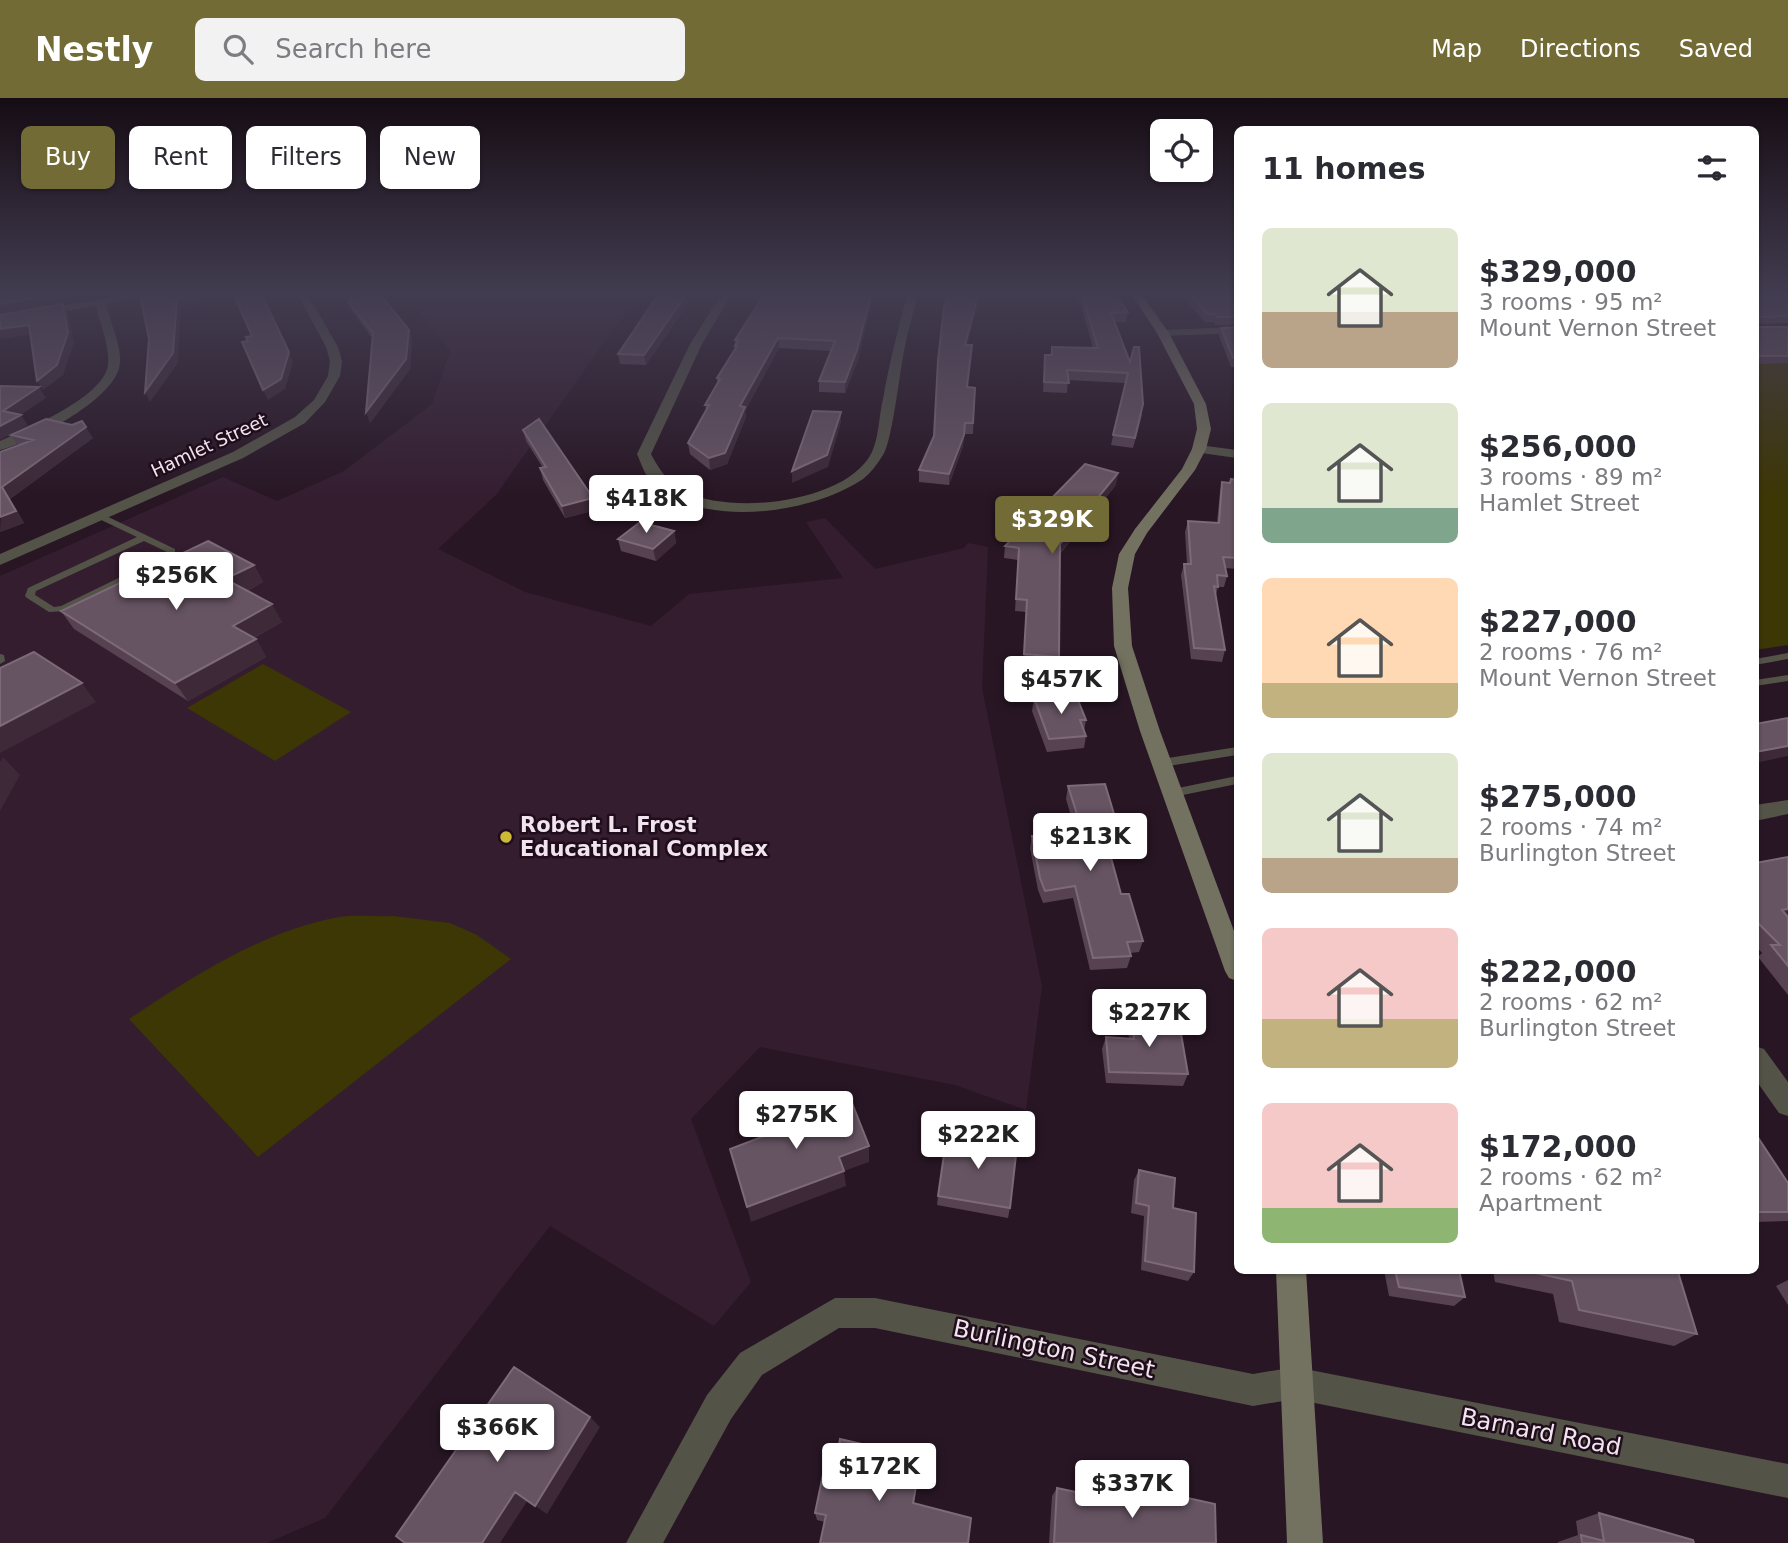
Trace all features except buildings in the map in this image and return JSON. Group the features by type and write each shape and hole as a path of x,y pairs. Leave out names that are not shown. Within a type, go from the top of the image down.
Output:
{"main road":[{"path":"1178,362 1200,404 1204,429 1199,449 1188,470 1140,532 1128,554 1121,588 1123,646 1234,963"},
{"path":"1291,1274 1305,1543"}],"street":[{"path":"0,446 47,425 86,401 109,378 113,362"},
{"name":"Hamlet Street","path":"0,560 277,435 300,420 319,402 334,376 336,362"},
{"path":"686,362 644,454 646,467 654,479 688,498 739,507 787,505 822,497 862,477 874,465 879,452 896,362"},
{"path":"1199,449 1234,454"},
{"path":"1759,812 1788,807"},
{"path":"1759,1063 1788,1104"},
{"name":"Burlington Street","path":"644,1543 719,1407 751,1364 835,1313 874,1313 1253,1390 1295,1383"},
{"name":"Barnard Road","path":"1295,1383 1788,1481"}],"lane":[{"path":"100,516 145,537 172,551 170,557 63,609 52,610 30,596 31,590 145,537"},
{"path":"1759,661 1788,656"},
{"path":"1759,682 1788,678"},
{"path":"1162,763 1234,751"},
{"path":"1173,793 1234,781"}],"shaded area":[{"name":"Robert L. Frost Educational Complex","path":"446,362 590,362 496,495 438,549 525,592 651,626 689,594 843,578 806,522 825,518 875,569 964,548 968,543 988,547 982,688 1042,986 1026,1110 955,1085 760,1047 691,1119 751,1282 714,1326 550,1226 325,1518 267,1543 0,1543 0,576 223,477 277,501 344,471 432,404"},
{"path":"1759,362 1788,362 1788,645 1759,649"},
{"path":"263,664 351,712 275,761 187,708"},
{"path":"393,916 450,923 477,935 511,959 258,1157 129,1019 202,972 279,934 341,917"}],"place":[{"name":"Robert L. Frost Educational Complex","path":"506,837"}]}
